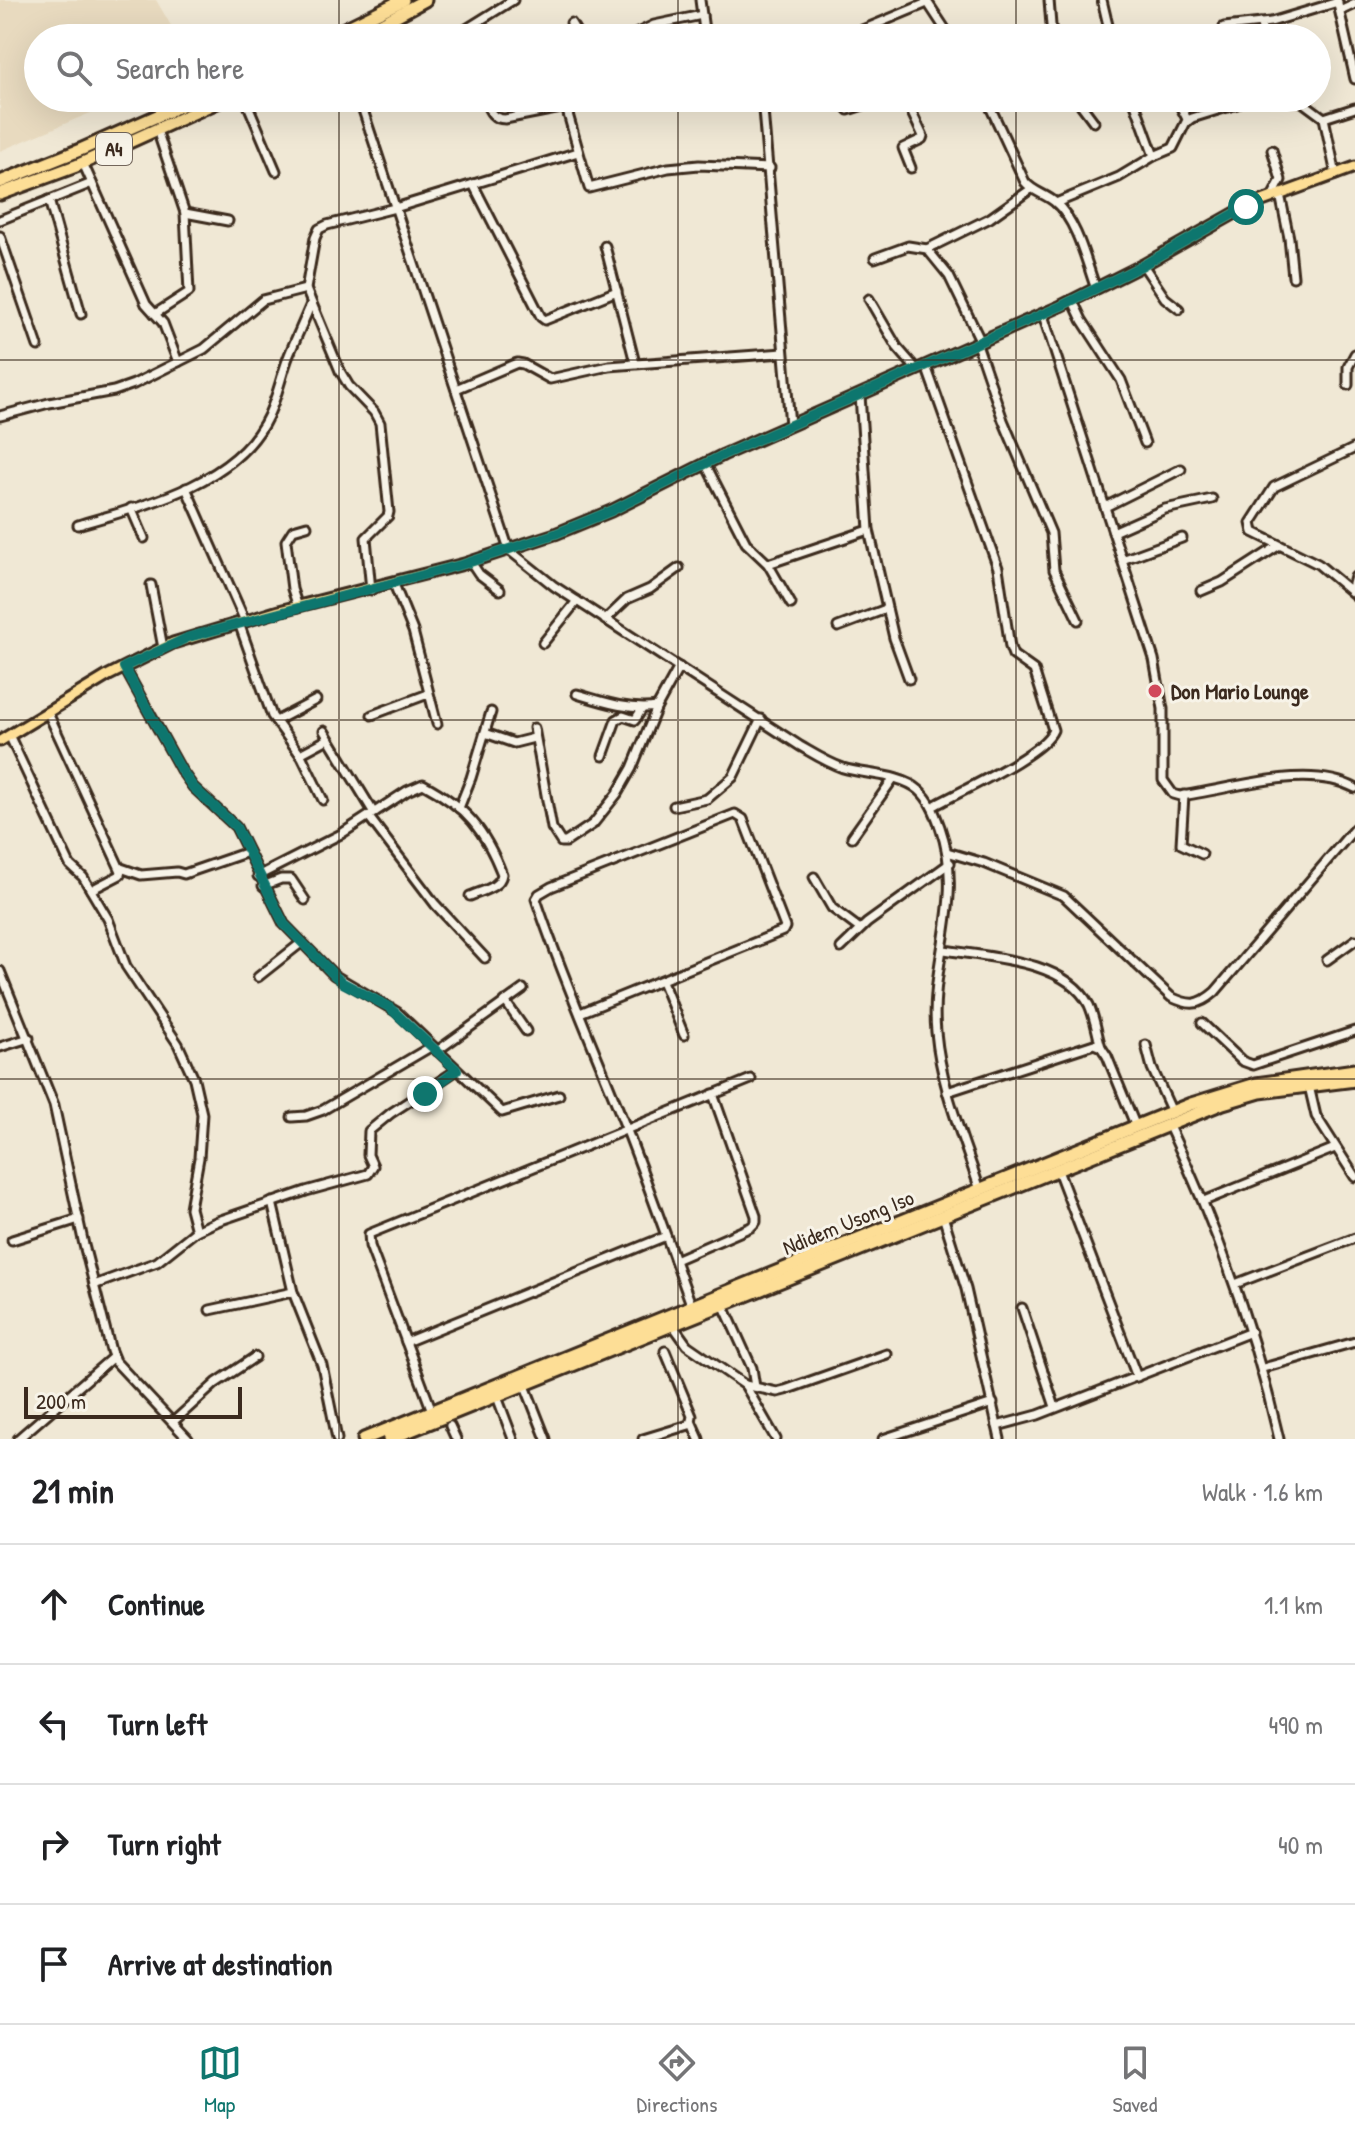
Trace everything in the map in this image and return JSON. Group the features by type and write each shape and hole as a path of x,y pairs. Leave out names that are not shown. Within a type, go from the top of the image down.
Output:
{"highway":[{"path":"354,24 403,0"},
{"path":"381,24 425,0"},
{"name":"A4","path":"0,182 166,112"},
{"name":"A4","path":"0,194 83,163 196,112"},
{"name":"Ndidem Usong Iso","path":"364,1439 692,1307 1057,1168 1245,1087 1355,1070"},
{"name":"Ndidem Usong Iso","path":"389,1439 408,1435 496,1394 943,1216 982,1195 1136,1127 1245,1096 1355,1080"}],"main road":[{"path":"0,741 124,667 163,648 242,622 471,562 611,511 705,463 1073,301 1246,207 1355,167"}],"street":[{"path":"474,24 513,0"},
{"path":"700,0 703,24"},
{"path":"1049,0 1051,24"},
{"path":"1102,0 1108,24"},
{"path":"874,24 926,1 942,24"},
{"path":"1251,24 1355,4"},
{"path":"1338,5 1355,79"},
{"path":"659,24 702,15"},
{"path":"1324,118 1355,108"},
{"path":"251,112 276,171"},
{"path":"364,112 509,550 534,572 605,620 828,762 917,788 932,807 950,863 951,886 935,1025 947,1092 982,1195"},
{"path":"493,112 497,119 537,112"},
{"path":"567,112 589,188 668,168 699,165 770,168"},
{"path":"763,112 790,425"},
{"path":"911,168 903,148 923,136 912,112"},
{"path":"992,112 1019,173 1031,189 1056,203 1068,218 1096,289"},
{"path":"1086,112 1094,122"},
{"path":"1138,112 1154,156"},
{"path":"1183,112 1188,121"},
{"path":"1056,203 1119,177 1173,148 1188,121 1214,112"},
{"path":"1316,112 1324,118 1336,175"},
{"path":"155,314 189,292 185,213 157,130"},
{"path":"1272,150 1281,180 1276,195 1289,238 1293,277"},
{"path":"371,590 366,538 389,512 380,423 340,371 306,289 319,229 578,152"},
{"path":"83,163 146,304 168,333 178,362"},
{"path":"0,220 92,183"},
{"path":"473,184 545,320 617,291"},
{"path":"875,258 908,246 927,249 990,218 1031,189"},
{"path":"49,200 81,314"},
{"path":"185,213 228,221"},
{"path":"0,236 38,346"},
{"path":"605,246 635,363"},
{"path":"927,249 949,276 979,343 1003,420 1051,533 1054,570 1078,620"},
{"path":"1143,265 1165,298 1179,309"},
{"path":"0,416 114,391 204,349 263,300 306,289"},
{"path":"869,299 897,347 921,368 998,568 1010,647 1013,655 1034,670 1053,730 1048,739 1018,760 932,807"},
{"path":"1073,301 1121,380 1145,443"},
{"path":"78,525 210,478 246,448 263,427 277,399 289,356 311,304"},
{"path":"1043,315 1154,659 1163,709 1163,780 1173,794 1184,795 1279,778 1329,779 1355,788"},
{"path":"456,389 517,363 550,379 635,363 783,353"},
{"path":"1348,385 1348,367 1355,354"},
{"path":"860,395 869,530 886,609 909,679"},
{"path":"1353,593 1318,564 1253,532 1251,523 1270,493 1281,483 1355,448"},
{"path":"705,463 741,535 768,564 791,604"},
{"path":"1105,507 1181,469"},
{"path":"186,488 242,622 276,721 300,754 323,800"},
{"path":"1113,532 1165,509 1212,499"},
{"path":"131,508 144,538"},
{"path":"298,607 292,589 286,541 293,530 307,526"},
{"path":"768,564 869,530"},
{"path":"1122,560 1182,538"},
{"path":"1201,591 1222,582 1278,546"},
{"path":"471,562 479,574 500,590"},
{"path":"605,620 627,599 659,584 679,568"},
{"path":"1353,593 1355,577"},
{"path":"394,584 413,631 437,724"},
{"path":"151,585 163,648"},
{"path":"543,643 577,601"},
{"path":"838,627 886,609"},
{"path":"124,667 181,770 193,787 236,827 280,919 301,943 343,983 389,1007 502,1112 559,1095"},
{"path":"534,728 552,828 561,842 566,842 593,824 608,808 632,768 657,707 679,667"},
{"path":"372,715 428,694"},
{"path":"577,694 609,704 642,709 657,707"},
{"path":"276,721 316,700"},
{"path":"603,756 616,720 623,716 635,720 642,709"},
{"path":"459,808 491,712"},
{"path":"48,713 121,868 120,875 91,890"},
{"path":"674,806 707,799 733,777 761,719"},
{"path":"485,733 514,743 534,738"},
{"path":"300,754 326,735 371,815 435,904 485,958"},
{"path":"10,737 70,865 83,877 108,919 126,966 178,1044 194,1079 202,1114 199,1158 190,1208 196,1231"},
{"path":"852,837 893,779"},
{"path":"258,876 341,834 423,784 459,808 481,828 502,874 497,884 470,896"},
{"path":"1184,795 1180,842 1202,854"},
{"path":"580,1013 783,931 785,927 743,819 735,814 539,894 536,899 580,1013 627,1130 692,1307"},
{"path":"947,852 984,863 1064,896 1171,997 1185,1004 1196,1004 1215,992 1355,828"},
{"path":"121,868 141,875 184,874 248,852"},
{"path":"841,948 860,929 950,863"},
{"path":"814,877 832,908 860,929"},
{"path":"263,886 281,879 291,879 305,900"},
{"path":"1327,960 1355,940"},
{"path":"258,977 301,943"},
{"path":"944,950 1040,968 1075,987 1089,1006 1101,1047 1136,1127"},
{"path":"0,971 54,1105 113,1357 188,1439"},
{"path":"662,981 684,1035"},
{"path":"292,1117 323,1110 435,1048 523,989"},
{"path":"505,1001 526,1031"},
{"path":"1202,1023 1242,1061 1253,1065 1355,1031"},
{"path":"0,1047 29,1038"},
{"path":"947,1092 1087,1045 1101,1047"},
{"path":"1146,1045 1170,1118 1235,1284 1263,1368 1278,1439"},
{"path":"94,1285 157,1262 196,1231 272,1202 372,1171 368,1155 369,1131 457,1070"},
{"path":"432,1411 370,1246 370,1232 751,1079"},
{"path":"1309,1086 1316,1116 1355,1177"},
{"path":"675,1260 751,1227 756,1222 713,1094"},
{"path":"1204,1201 1335,1148"},
{"path":"1057,1168 1137,1377"},
{"path":"272,1202 293,1292 322,1365 337,1439"},
{"path":"943,1216 966,1289 1000,1439"},
{"path":"12,1240 79,1219"},
{"path":"406,1342 666,1236"},
{"path":"1235,1284 1355,1238"},
{"path":"210,1310 293,1292"},
{"path":"723,1304 752,1368 755,1387"},
{"path":"1022,1308 1055,1407"},
{"path":"672,1324 687,1345 745,1385 777,1392 887,1354"},
{"path":"997,1426 1038,1415 1251,1332"},
{"path":"1263,1368 1355,1342"},
{"path":"665,1351 699,1439"},
{"path":"18,1439 113,1357"},
{"path":"173,1422 216,1383 255,1357"},
{"path":"524,1383 546,1439"},
{"path":"745,1385 776,1439"},
{"path":"496,1394 513,1439"},
{"path":"883,1439 993,1403"},
{"path":"643,1439 689,1425 691,1421"},
{"path":"450,1426 456,1439"}],"shaded area":[{"path":"0,0 156,0 170,24 24,24 24,112 93,112 0,151"}],"place":[{"name":"Don Mario Lounge","path":"1155,691"}],"route":[{"path":"425,1094 457,1070 397,1012 343,983 326,969 284,924 236,827 193,787 181,770 124,667 189,637 464,564 555,534 611,511 723,455 1061,306 1143,265 1246,207"}]}
